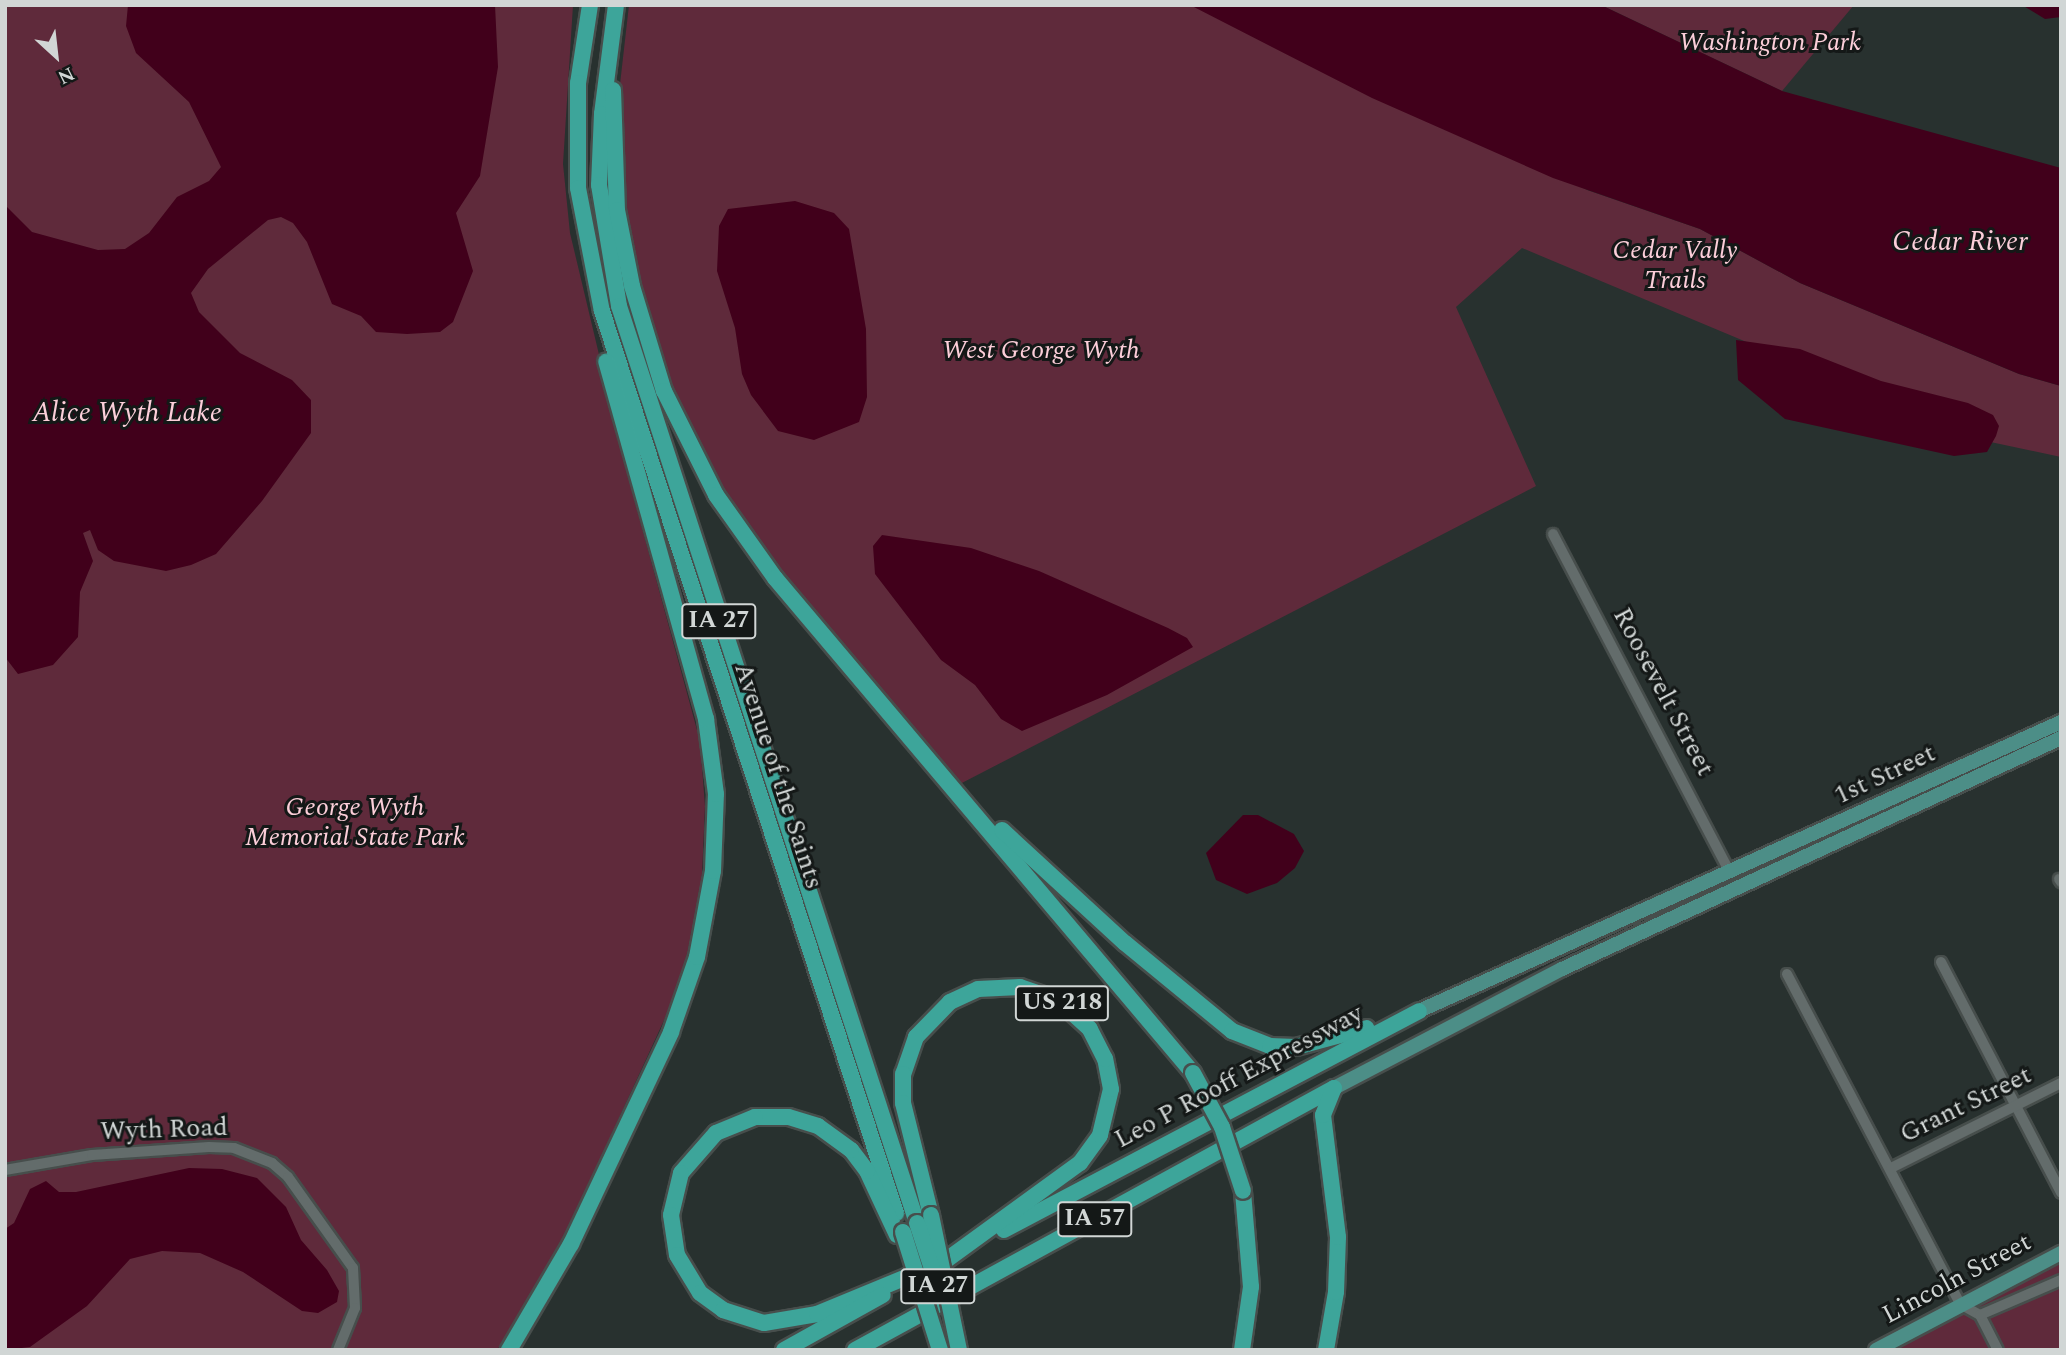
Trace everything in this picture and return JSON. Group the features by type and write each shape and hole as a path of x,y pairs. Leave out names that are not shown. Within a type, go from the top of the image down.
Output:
{"highway":[{"name":"Avenue of the Saints","path":"590,5 578,83 578,188 589,258 612,346 940,1350"},
{"name":"Avenue of the Saints","path":"616,5 611,27 599,186 619,306 924,1219 959,1350"},
{"path":"611,27 617,210 638,311 664,391 710,484 752,548 925,750 1193,1073 1222,1127 1243,1191 1251,1287 1242,1350"},
{"path":"509,1350 544,1293 682,1006 703,931 716,819 712,746 701,695 599,334 581,254 578,188"},
{"path":"925,750 1038,865 1232,1031 1270,1046 1309,1046 1419,1011"},
{"name":"US 218","path":"924,1219 903,1103 903,1074 916,1037 950,1002 978,989 1020,987 1058,1000 1090,1029 1105,1059 1111,1089 1100,1135 1071,1170 945,1261"},
{"name":"Leo P Rooff Expressway","path":"784,1350 945,1261 1419,1011"},
{"path":"1326,1350 1336,1292 1338,1237 1323,1115 1334,1088"},
{"name":"Leo P Rooff Expressway","path":"855,1350 1334,1088"},
{"path":"900,1233 867,1171 851,1150 818,1126 781,1116 755,1117 730,1125 702,1145 681,1173 671,1214 677,1255 700,1293 723,1310 764,1323 817,1314 945,1261"},
{"path":"921,1290 933,1350"},
{"path":"867,1350 904,1324"}],"main road":[{"name":"1st Street","path":"1733,880 2061,722"},
{"name":"1st Street","path":"1733,880 2061,738"},
{"name":"Leo P Rooff Expressway","path":"1419,1011 1733,880"},
{"name":"Leo P Rooff Expressway","path":"1334,1088 1733,880"},
{"name":"Lincoln Street","path":"1876,1350 2061,1253"}],"street":[{"name":"Roosevelt Street","path":"1553,534 1733,880"},
{"path":"1941,962 2061,1194"},
{"path":"1787,974 1961,1304 1980,1315 1998,1350"},
{"name":"Grant Street","path":"1891,1168 2061,1083"},
{"name":"Wyth Road","path":"5,1170 93,1155 209,1147 234,1148 272,1163 288,1177 353,1268 355,1308 338,1350"},
{"path":"1980,1315 2061,1280"}],"green space":[{"name":"George Wyth Memorial State Park","path":"5,5 573,5 563,164 570,233 628,476 700,741 705,806 702,875 694,937 677,992 573,1218 530,1302 497,1350 5,1350"},
{"name":"West George Wyth","path":"629,5 1257,5 1587,190 1700,229 1800,283 2019,374 2061,386 2061,457 1981,440 1522,248 1456,307 1536,486 958,785 817,627 716,495 664,391 632,286 614,137"},
{"name":"Washington Park","path":"1601,5 1854,5 1782,91"},
{"path":"2061,1262 2061,1350 1902,1350 1897,1345"}],"water":[{"name":"Alice Wyth Lake","path":"128,5 495,5 498,67 480,176 456,213 473,271 453,322 440,332 407,334 376,332 361,316 332,304 307,242 293,223 281,217 268,220 208,269 191,293 199,312 240,353 292,380 311,400 311,433 262,501 216,554 191,565 166,571 114,561 98,550 90,530 83,533 93,561 80,592 78,637 53,665 18,674 5,657 5,205 32,232 98,250 125,249 149,233 177,197 209,181 221,167 189,102 136,53 126,26"},
{"name":"Cedar River","path":"1190,5 1601,5 1782,91 2061,168 2061,386 2019,374 1800,283 1700,229 1553,178 1372,98"},
{"path":"2022,5 2061,5 2061,17 2045,19"},
{"path":"795,201 834,213 849,229 866,329 867,397 859,422 814,440 778,431 751,395 742,374 735,328 717,271 719,226 728,209"},
{"path":"1736,340 1800,349 1881,381 1968,403 1993,415 1999,426 1996,436 1987,452 1954,456 1785,419 1738,380"},
{"path":"882,535 971,548 1039,571 1168,628 1187,638 1193,647 1107,695 1022,731 1001,719 975,685 941,660 875,574 873,546"},
{"path":"1243,815 1258,815 1294,834 1304,851 1295,868 1277,883 1247,894 1216,880 1206,853"},
{"path":"189,1168 222,1169 257,1178 286,1207 301,1240 327,1270 339,1291 337,1302 318,1313 302,1311 243,1272 200,1253 162,1251 130,1259 87,1306 30,1347 5,1350 5,1229 14,1223 30,1189 46,1181 59,1192 76,1192"}],"park label":[{"name":"Cedar Vally Trails","path":"1675,266"}]}
